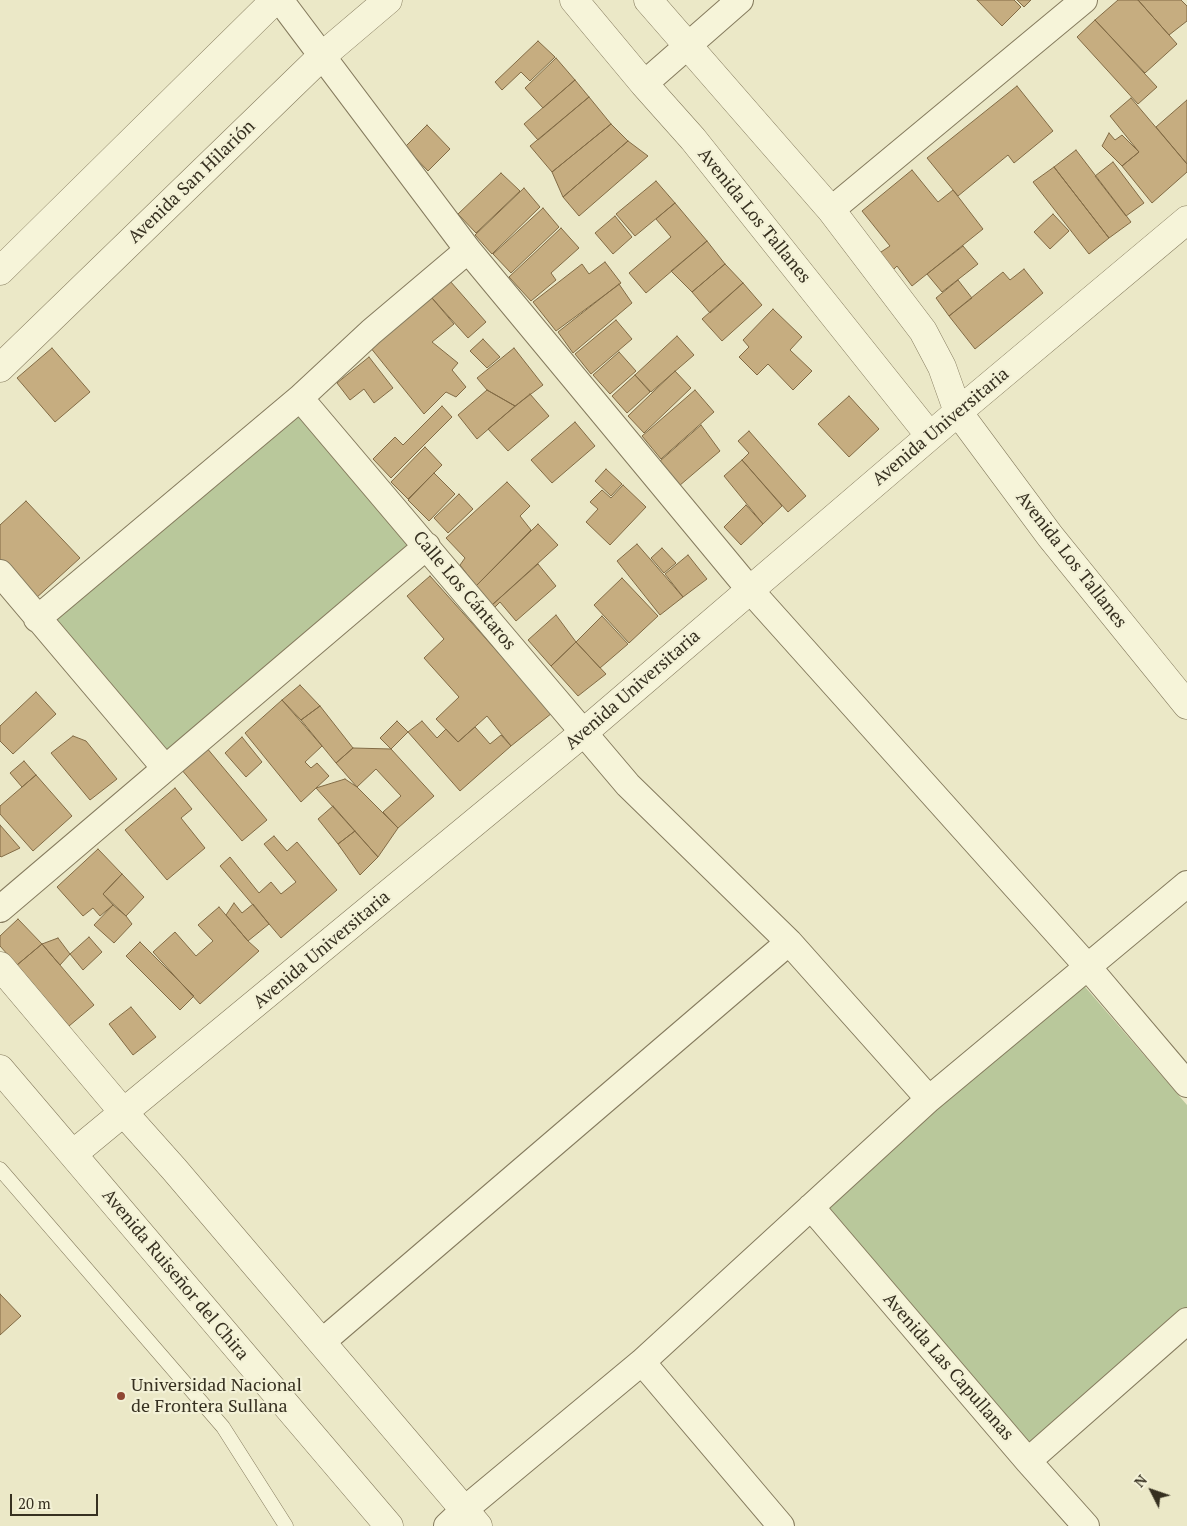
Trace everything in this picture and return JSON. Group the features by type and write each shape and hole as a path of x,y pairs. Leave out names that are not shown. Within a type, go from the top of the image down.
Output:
{"street":[{"path":"0,271 275,0"},
{"path":"280,0 468,250 750,590 1087,966 1187,1084"},
{"name":"Avenida San Hilarión","path":"0,368 322,56 388,0"},
{"name":"Avenida Los Tallanes","path":"574,0 693,139 930,436"},
{"name":"Avenida Los Tallanes","path":"648,0 831,210 923,331 942,367 958,412 1050,536 1187,705"},
{"path":"644,84 740,0"},
{"path":"831,210 1084,0"},
{"name":"Avenida Universitaria","path":"73,1154 583,733 958,412 1187,220"},
{"path":"37,618 300,398 371,332 468,250"},
{"name":"Calle Los Cántaros","path":"300,398 628,785 790,942 929,1099"},
{"path":"0,909 427,546"},
{"path":"0,573 165,768"},
{"path":"0,966 322,1342 463,1520 642,1362 929,1099 1187,884"},
{"path":"322,1342 790,942"},
{"name":"Avenida Ruiseñor del Chira","path":"0,1069 389,1526"},
{"name":"Avenida Las Capullanas","path":"811,1207 1086,1526"},
{"path":"1028,1461 1187,1321"},
{"path":"642,1362 781,1526"}],"lane":[{"path":"0,1169 223,1427 286,1526"}],"green space":[{"path":"300,398 427,546 165,768 37,619"},
{"path":"1080,981 1187,1105 1187,1317 1033,1453 823,1208"}],"building":[{"path":"977,0 1014,0 1021,7 1002,26"},
{"path":"1017,0 1031,0 1024,7"},
{"path":"1118,0 1138,0 1177,44 1145,73 1095,20"},
{"path":"1138,0 1181,0 1187,6 1187,21 1169,35"},
{"path":"1095,20 1157,87 1138,104 1077,37"},
{"path":"538,41 555,57 530,81 521,72 502,90 495,82"},
{"path":"556,58 575,80 543,108 525,88"},
{"path":"575,80 589,97 538,140 524,124"},
{"path":"1017,86 1053,131 1014,163 1008,155 958,196 927,158"},
{"path":"589,97 611,124 552,172 530,146"},
{"path":"1131,98 1187,164 1187,172 1152,203 1122,166 1139,152 1110,116"},
{"path":"1187,100 1187,164 1156,127"},
{"path":"611,124 628,141 563,197 552,172"},
{"path":"427,125 450,149 428,171 405,147"},
{"path":"1109,133 1115,140 1122,135 1139,152 1122,166 1102,146"},
{"path":"628,141 648,156 579,216 563,197"},
{"path":"1076,150 1131,222 1109,238 1054,167"},
{"path":"1113,162 1144,203 1126,216 1095,176"},
{"path":"1054,167 1109,238 1089,254 1033,182"},
{"path":"912,170 938,202 953,190 983,229 912,286 897,266 892,271 878,254 890,246 862,211"},
{"path":"501,173 520,191 476,233 458,214"},
{"path":"656,181 675,203 635,236 616,214"},
{"path":"524,188 540,207 492,254 475,235"},
{"path":"675,203 707,241 646,293 629,273 671,237 656,219"},
{"path":"543,208 559,227 511,273 493,254"},
{"path":"1053,214 1069,231 1050,249 1034,232"},
{"path":"615,216 632,237 613,254 595,233"},
{"path":"561,228 579,248 551,273 556,280 531,301 509,277"},
{"path":"707,241 725,264 692,292 671,271"},
{"path":"963,246 978,264 942,292 927,274"},
{"path":"605,262 621,283 556,331 533,302 582,264 589,274"},
{"path":"725,264 743,283 710,313 692,292"},
{"path":"1024,269 1043,293 975,349 949,316 1003,272 1010,280"},
{"path":"958,280 972,298 949,316 936,298"},
{"path":"450,281 486,322 468,338 432,298"},
{"path":"743,283 762,305 722,341 702,319"},
{"path":"619,284 632,303 573,353 558,332"},
{"path":"432,298 454,324 432,342 458,363 452,370 466,387 456,397 446,392 424,414 370,347"},
{"path":"773,309 802,337 790,350 812,371 793,390 768,364 757,375 739,357 749,347 743,340"},
{"path":"616,320 632,339 591,374 575,354"},
{"path":"677,336 694,355 651,392 635,375"},
{"path":"483,339 500,357 487,368 470,351"},
{"path":"52,348 90,392 55,422 17,378"},
{"path":"514,348 543,385 515,406 487,390 477,378"},
{"path":"619,352 636,371 610,394 593,375"},
{"path":"369,357 393,388 374,403 364,389 350,400 337,383"},
{"path":"675,371 691,388 644,433 628,416"},
{"path":"635,375 650,392 627,413 612,396"},
{"path":"487,390 515,406 477,439 458,415"},
{"path":"695,390 714,412 661,459 642,436"},
{"path":"530,394 549,416 508,451 488,429"},
{"path":"849,396 879,429 849,457 818,424"},
{"path":"442,406 452,417 391,478 373,459 395,437 403,445"},
{"path":"575,422 595,446 552,483 531,460"},
{"path":"701,425 720,451 679,486 660,461"},
{"path":"749,431 806,496 788,512 742,460 749,453 738,441"},
{"path":"425,447 442,465 408,499 391,482"},
{"path":"742,460 782,506 763,524 724,476"},
{"path":"606,469 622,484 611,496 595,481"},
{"path":"434,473 455,494 429,521 408,500"},
{"path":"507,482 530,506 520,516 531,530 476,586 460,565 465,558 446,538"},
{"path":"623,485 646,507 610,545 586,522 598,509 590,502 602,490 611,498"},
{"path":"459,494 473,509 448,533 434,518"},
{"path":"26,501 80,558 35,599 0,562 0,525"},
{"path":"746,505 763,524 741,545 724,527"},
{"path":"538,524 558,545 492,605 476,586"},
{"path":"637,544 683,597 660,615 617,561"},
{"path":"662,548 676,563 664,573 651,558"},
{"path":"688,555 707,579 683,597 665,574"},
{"path":"538,564 556,586 516,621 500,602 494,608 492,605"},
{"path":"430,576 552,713 511,746 487,716 458,742 436,719 459,697 424,658 444,639 407,596"},
{"path":"622,578 658,616 629,643 594,605"},
{"path":"556,615 576,642 551,666 528,640"},
{"path":"602,616 628,644 600,668 576,642"},
{"path":"576,642 606,674 578,696 551,666"},
{"path":"300,685 320,706 301,720 282,700"},
{"path":"36,692 56,714 13,754 0,741 0,726"},
{"path":"282,700 322,746 305,762 311,768 317,763 329,776 301,802 245,733"},
{"path":"320,706 353,748 336,763 301,720"},
{"path":"397,721 408,732 391,749 380,738"},
{"path":"422,721 437,738 446,729 458,742 475,727 490,744 501,735 511,746 460,791 408,732"},
{"path":"73,736 86,741 117,779 90,800 51,753"},
{"path":"242,737 262,762 246,777 225,753"},
{"path":"206,747 267,820 242,841 181,769"},
{"path":"353,748 391,749 434,796 398,828 383,812 401,796 376,769 357,787 336,763"},
{"path":"24,761 36,775 22,787 10,773"},
{"path":"36,775 72,816 33,851 0,814 0,806"},
{"path":"345,779 357,787 398,828 378,857 316,788"},
{"path":"175,788 192,809 181,818 205,848 167,880 125,830"},
{"path":"333,806 355,831 338,844 318,819"},
{"path":"0,825 20,848 1,857 0,856"},
{"path":"355,831 378,857 360,875 338,844"},
{"path":"274,836 287,851 297,842 337,890 281,938 220,866 230,857 259,893 271,882 281,894 296,882 264,844"},
{"path":"98,849 122,874 103,894 113,905 100,916 93,908 83,916 57,887"},
{"path":"122,874 144,897 126,916 103,894"},
{"path":"234,903 242,913 253,904 269,924 248,941 226,915"},
{"path":"113,905 132,924 114,943 94,925"},
{"path":"219,907 259,951 200,1004 153,952 175,932 196,956 213,941 198,925"},
{"path":"18,919 42,944 17,965 0,946 0,936"},
{"path":"89,937 102,952 83,970 70,954"},
{"path":"58,938 70,954 60,965 42,944"},
{"path":"140,942 194,996 180,1010 126,956"},
{"path":"42,944 94,1005 69,1026 17,965"},
{"path":"131,1007 156,1037 133,1055 109,1024"},
{"path":"0,1294 21,1316 0,1335"}],"place":[{"name":"Universidad Nacional de Frontera Sullana","path":"121,1396"}]}
